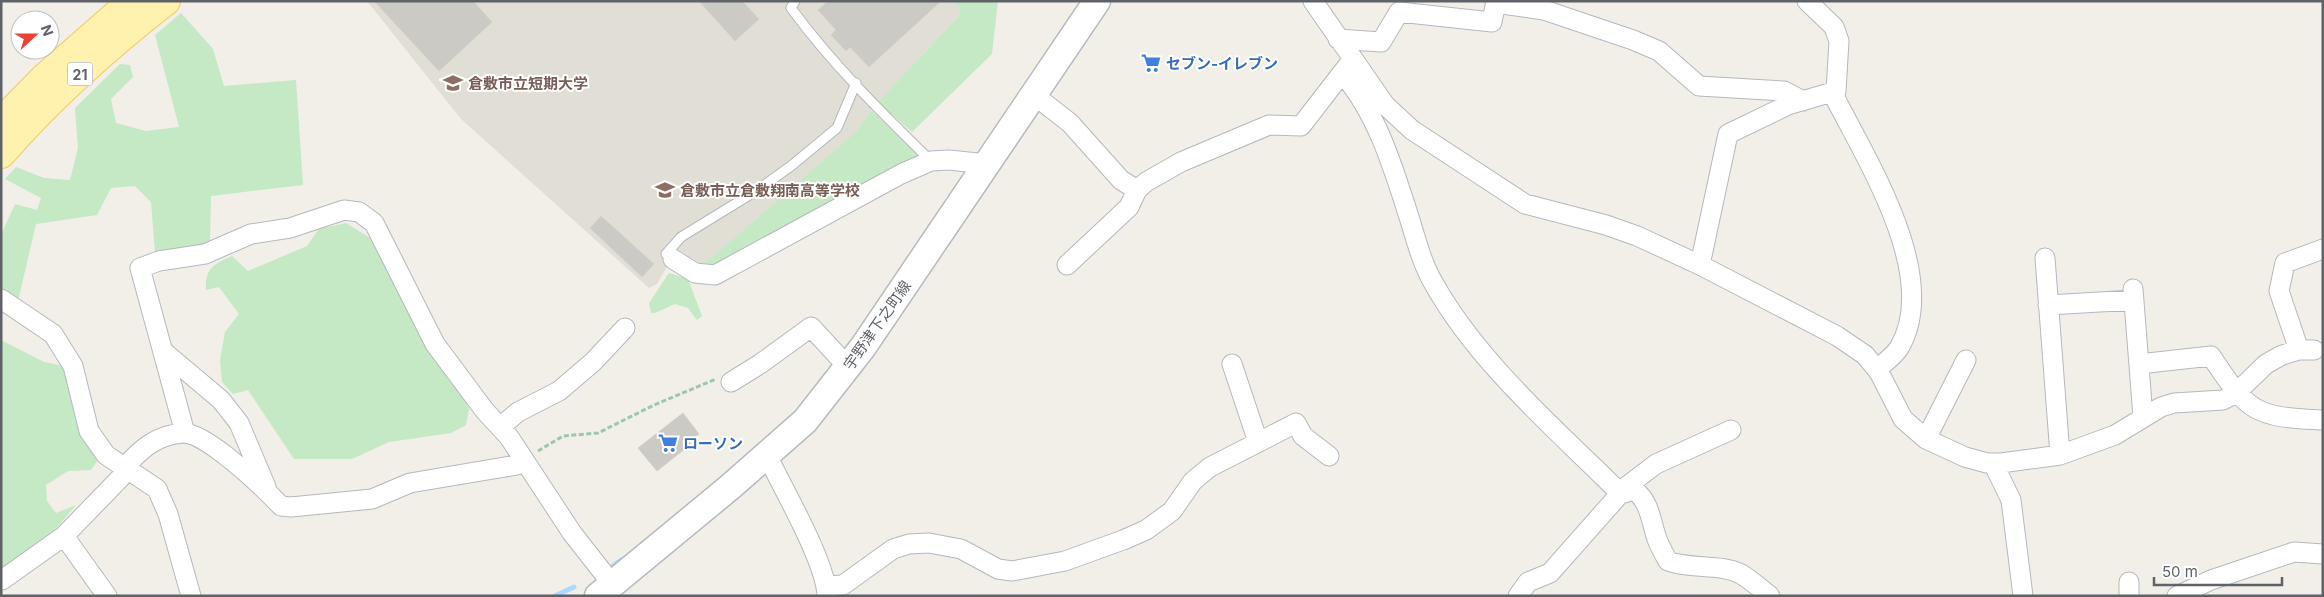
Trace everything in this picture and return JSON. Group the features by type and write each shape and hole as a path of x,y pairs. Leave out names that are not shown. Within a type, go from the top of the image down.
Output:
{"main road":[{"name":"21","path":"1,122 44,78 132,1"},
{"name":"21","path":"1,154 66,87 166,1"},
{"name":"宇野津下之町線","path":"605,590 767,455 804,421 864,347 1097,1"}],"street":[{"path":"1313,1 1338,39 1359,94 1383,142 1418,246 1439,292 1495,368 1621,494"},
{"path":"1700,264 1728,134 1788,105 1836,91 1839,41 1834,27 1807,1"},
{"path":"1338,39 1381,42 1399,12 1492,22 1496,2 1544,10 1633,40 1659,51 1699,86 1784,91 1803,101"},
{"path":"1068,265 1129,207 1137,190 1146,182 1181,162 1269,125 1301,126 1348,66"},
{"path":"1348,66 1412,130 1525,204 1606,225 1637,236 1700,264 1837,336 1865,355 1877,370 1903,418 1926,439 1965,457 1993,463 2035,460 2060,455 2115,435 2161,407 2174,403 2223,400 2236,393 2266,364 2282,355 2307,350 2279,291 2285,263 2323,248"},
{"path":"1832,92 1898,226 1909,260 1912,296 1908,328 1899,350 1877,370"},
{"path":"1034,95 1070,123 1121,180 1137,190"},
{"path":"673,259 696,273 715,275 726,271 853,200 931,161 948,160 986,164"},
{"path":"185,433 140,268 159,261 205,254 252,234 290,228 344,210 359,212 374,223 435,344 509,437 523,462 572,534 605,590"},
{"path":"2045,258 2060,455"},
{"path":"2048,305 2133,295 2143,417"},
{"path":"1,299 53,334 73,366 89,431 106,455 157,489 168,514 191,596"},
{"path":"736,380 811,327 848,367"},
{"path":"500,427 518,412 559,391 593,362 625,328"},
{"path":"164,352 221,400 233,416 238,423 268,493"},
{"path":"2139,364 2211,356 2236,393 2250,406 2268,415 2323,420"},
{"path":"1926,439 1966,360"},
{"path":"1232,364 1258,442"},
{"path":"767,455 819,563 827,591 843,585 893,549 909,544 929,543 961,548 998,569 1012,571 1065,561 1146,530 1172,511 1193,481 1210,466 1296,423 1303,436 1329,456"},
{"path":"1518,596 1528,582 1550,573 1621,494 1656,464 1731,430"},
{"path":"2,580 64,536 126,469 142,448 161,438 185,433 198,438 232,460 282,506 372,499 410,483 516,465 523,462"},
{"path":"1993,463 2011,500 2023,596"},
{"path":"1621,494 1634,490 1642,495 1658,541 1668,561 1680,565 1721,569 1740,574 1770,596"},
{"path":"64,536 107,596"},
{"path":"2177,596 2211,580 2294,552 2323,554"}],"lane":[{"path":"785,1 793,5 806,29 874,105 931,161"},
{"path":"673,259 666,254 680,237 756,191 791,166 837,128 856,83"}],"path":[{"path":"523,462 563,436 598,433 654,405 730,372 735,372 736,380"}],"shaded area":[{"name":"倉敷市立倉敷翔南高等学校","path":"367,1 965,1 958,17 871,110 858,131 703,265 677,249 657,284 649,288 461,119"}],"green space":[{"path":"953,1 998,1 992,54 912,132 878,102 958,17 961,9"},
{"path":"181,13 213,49 224,86 296,80 303,185 211,196 210,244 155,253 151,202 135,186 111,188 97,215 36,224 18,301 1,290 1,235 15,204 37,210 41,198 5,179 16,167 44,178 70,180 78,148 75,108 120,64 130,65 133,77 111,99 116,123 146,131 179,127 155,35"},
{"path":"871,110 919,156 712,269 703,265 857,131"},
{"path":"346,223 375,241 460,390 469,409 466,425 451,433 389,442 352,459 294,459 248,390 233,394 222,382 220,360 225,332 239,314 219,287 206,290 207,277 215,265 232,256 248,271 307,246 319,229"},
{"path":"669,273 688,279 702,316 697,320 688,308 675,304 651,313 649,303"},
{"path":"1,340 44,362 64,366 98,460 91,470 68,471 46,485 47,501 56,513 76,505 55,530 1,571"}],"building":[{"path":"374,1 473,1 492,22 439,71"},
{"path":"699,1 742,1 759,19 735,41"},
{"path":"828,1 941,1 869,67 850,47 846,51 831,35 836,30 818,10"},
{"path":"601,216 654,264 642,277 590,228"},
{"name":"ローソン","path":"683,413 699,434 689,442 691,444 657,471 638,448"}],"waterway":[{"path":"609,569 621,560"},
{"path":"555,596 574,587"}],"place":[{"name":"セブン-イレブン","path":"1151,63"},
{"name":"倉敷市立短期大学","path":"453,83"},
{"name":"倉敷市立倉敷翔南高等学校","path":"665,190"},
{"name":"ローソン","path":"668,443"}]}
